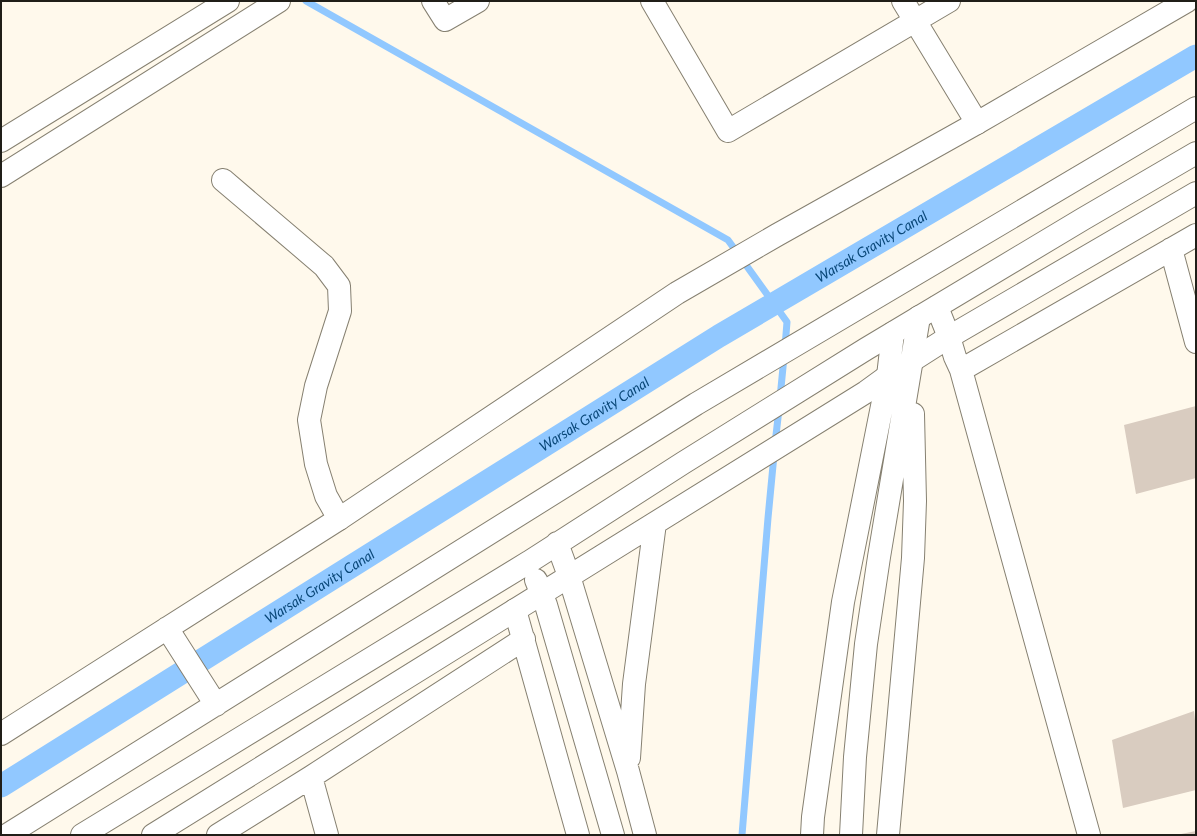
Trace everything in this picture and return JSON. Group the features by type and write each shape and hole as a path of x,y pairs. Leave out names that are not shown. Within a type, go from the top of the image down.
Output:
{"main road":[{"path":"1,141 228,1"},
{"path":"1,176 279,1"},
{"path":"433,1 445,20 478,1"},
{"path":"652,1 728,131 949,1"},
{"path":"903,1 977,123"},
{"path":"1,734 173,637 340,519 677,293 977,123 1187,1"},
{"path":"7,835 696,404 841,320 1196,108"},
{"path":"82,835 529,562 866,349 1083,219 1196,154"},
{"path":"223,180 324,266 339,286 340,311 316,386 309,420 316,464 326,496 340,519"},
{"path":"154,835 866,392 949,337 1196,193"},
{"path":"961,370 1196,235"},
{"path":"1171,249 1196,342"},
{"path":"928,312 949,337 961,370 1089,835"},
{"path":"851,835 855,757 866,644 912,361 928,312"},
{"path":"812,835 813,817 843,602 888,376 893,333"},
{"path":"888,835 913,558 915,501 912,361"},
{"path":"628,771 634,684 656,523"},
{"path":"557,544 569,576 646,835"},
{"path":"529,562 542,593 613,835"},
{"path":"515,610 578,835"},
{"path":"173,637 216,704"},
{"path":"218,835 311,777 524,639"},
{"path":"311,777 327,835"}],"building":[{"path":"1196,406 1196,478 1136,494 1124,425"},
{"path":"1194,711 1196,728 1196,790 1123,808 1112,740"},
{"path":"1196,831 1196,835 1181,835 1181,834"}],"waterway":[{"path":"306,1 728,240 787,322 785,347"},
{"name":"Warsak Gravity Canal","path":"1,786 719,336 1196,56"},
{"path":"780,398 784,357"},
{"path":"775,444 779,409"},
{"path":"742,835 774,455"}]}
